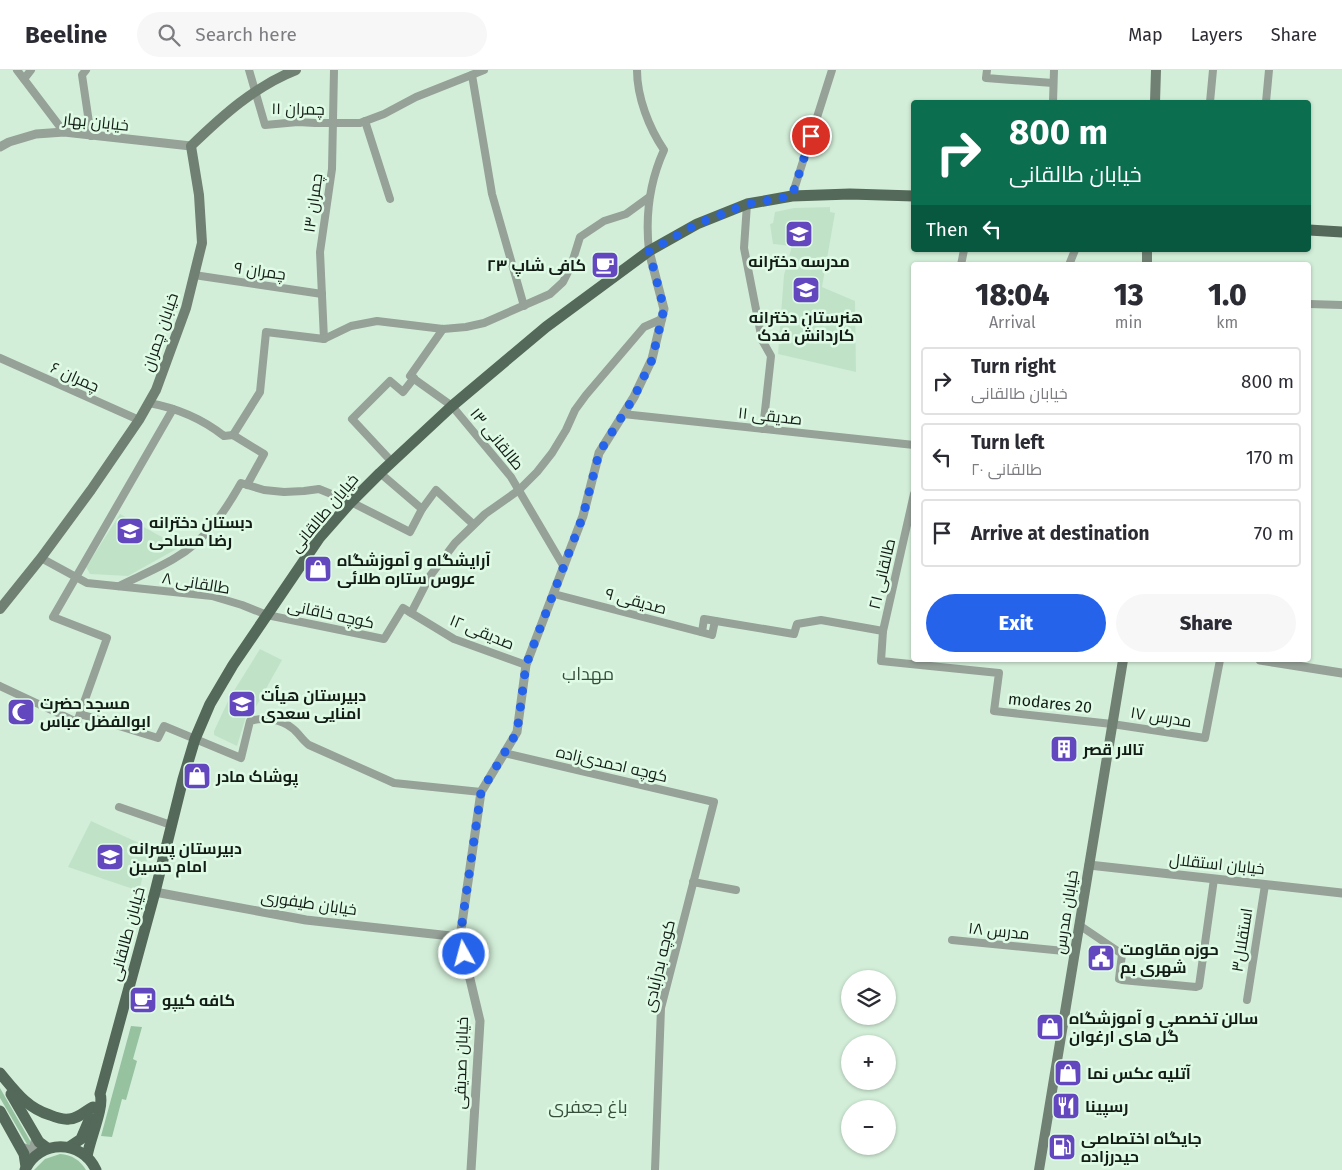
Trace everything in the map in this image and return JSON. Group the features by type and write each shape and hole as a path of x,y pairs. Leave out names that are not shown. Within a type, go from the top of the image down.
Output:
{"main road":[{"path":"191,146 221,117 255,92 296,70"},
{"path":"1155,100 1156,70"},
{"name":"خیابان چمران","path":"0,609 41,558 91,490 139,420 156,390 186,308 202,243 199,195 191,146"},
{"name":"خیابان طالقانی","path":"87,1157 88,1146 101,1103 100,1094 156,892 195,738 210,704 233,665 320,537 380,473 452,406 546,327 649,251 697,224 747,204 792,196 850,194 911,196"},
{"path":"1311,230 1342,232"},
{"name":"خیابان مدرس","path":"1039,1170 1123,662"},
{"path":"0,1074 23,1101 40,1112 57,1118 69,1120 92,1106"},
{"path":"0,1074 39,1142 48,1148"},
{"path":"69,1147 81,1139 87,1126 92,1106 96,1097 100,1094"},
{"path":"0,1111 21,1147 24,1154 25,1168"},
{"path":"25,1168 33,1157 48,1148 60,1146 69,1147 81,1152 96,1170"}],"street":[{"path":"17,70 64,132"},
{"path":"24,79 31,70"},
{"path":"86,70 82,75 91,136"},
{"path":"249,70 255,92"},
{"name":"چمران ۱۳","path":"324,339 320,252 332,169 334,70"},
{"path":"333,123 360,123 416,97 484,70"},
{"path":"637,70 644,108 658,142 664,150 655,169 648,198 646,228 649,251"},
{"path":"792,196 832,70"},
{"path":"987,70 986,78 1053,83"},
{"path":"1052,100 1054,70"},
{"path":"1210,100 1213,70"},
{"path":"1266,100 1269,70"},
{"path":"472,75 492,194 524,306"},
{"name":"چمران ۱۱","path":"255,92 265,125 298,122 333,123"},
{"path":"364,121 390,199"},
{"name":"خیابان بهار","path":"0,147 9,142 36,134 64,132 191,146"},
{"path":"233,435 260,392 266,332 324,339 351,326 377,321 443,329 484,323 550,294 563,282 571,266 580,238 604,221 626,214 648,198"},
{"path":"747,204 744,248 762,340 771,356 763,429"},
{"name":"خیابان صدیقی","path":"471,1170 480,1021 460,937 481,792 517,732 526,665 583,516 599,453 634,397 652,360 664,309 649,251"},
{"name":"چمران ۹","path":"194,275 322,294"},
{"path":"1311,304 1342,305"},
{"path":"411,613 438,565 455,543 472,524 519,490 537,472 552,453 575,410 601,377 644,327 662,318"},
{"path":"392,462 352,419 390,381 403,392 443,329"},
{"name":"چمران ۶","path":"0,358 139,420"},
{"name":"طالقانی ۱۳","path":"412,377 452,406 511,477 564,566"},
{"path":"119,586 176,558 195,544 212,528 264,454 233,435 224,436 196,418 173,408 149,403"},
{"path":"79,718 107,638 53,617 173,408"},
{"name":"صدیقی ۱۱","path":"623,414 911,445"},
{"path":"380,473 422,509"},
{"path":"244,484 264,490 284,492 304,492 319,489 351,502 410,532 422,509 436,490 472,524"},
{"name":"طالقانی ۲۱","path":"911,507 883,631 881,661 999,673"},
{"name":"طالقانی ۸","path":"41,558 86,583 212,596 267,614"},
{"name":"صدیقی ۹","path":"554,594 712,635 715,620"},
{"name":"کوچه خاقانی","path":"267,614 384,639 403,608"},
{"name":"صدیقی ۱۲","path":"403,608 454,639 526,665"},
{"path":"702,632 704,619 794,634 797,624 821,620 883,631"},
{"name":"مدرس ۱۷","path":"1112,724 1205,738 1220,662"},
{"path":"1275,662 1342,671"},
{"name":"modares 20","path":"999,673 994,711 1112,724"},
{"path":"0,686 79,718 158,738 164,726 241,758 250,721 270,719 292,728 309,745 394,783 481,792"},
{"name":"کوچه احمدی‌زاده","path":"504,753 714,802"},
{"name":"کوچه بدرآبادی","path":"655,1170 661,1008 714,802"},
{"path":"119,807 172,825"},
{"name":"خیابان استقلال","path":"1089,865 1342,893"},
{"path":"1078,925 1122,954 1118,976 1122,980 1199,986 1214,879"},
{"path":"693,882 736,890"},
{"name":"استقلال۳","path":"1247,1000 1265,884"},
{"name":"خیابان طیفوری","path":"156,892 306,920 460,937"},
{"name":"مدرس ۱۸","path":"952,940 1074,952"},
{"path":"21,1147 28,1150 32,1149 35,1145 36,1137"}],"shaded area":[{"name":"هنرستان دخترانه کاردانش فدک","path":"830,207 830,212 835,213 822,287 855,301 856,372 778,354 784,275 792,246 773,244 770,224 773,223 775,212 794,208"},
{"name":"دبستان دخترانه رضا مساحی","path":"120,514 180,547 128,576 90,574 86,567"},
{"name":"دبیرستان هیأت امنایی سعدی","path":"260,649 282,660 253,712 248,710 237,746 214,735 214,731 230,697"},
{"name":"دبیرستان پسرانه امام حسین","path":"91,821 150,848 139,891 68,867"},
{"path":"131,1026 142,1027 133,1059 137,1061 126,1100 122,1099 112,1137 101,1136"},
{"path":"0,1088 32,1144 28,1146 0,1098"},
{"path":"60,1154 75,1159 86,1170 34,1170 45,1159"}],"place":[{"name":"مدرسه دخترانه","path":"799,234"},
{"name":"کافی شاپ ۲۳","path":"605,265"},
{"name":"هنرستان دخترانه کاردانش فدک","path":"806,290"},
{"name":"دبستان دخترانه رضا مساحی","path":"130,531"},
{"name":"آرایشگاه و آموزشگاه عروس ستاره طلائی","path":"318,569"},
{"name":"دبیرستان هیأت امنایی سعدی","path":"242,704"},
{"name":"مسجد حضرت ابوالفضل عباس","path":"21,712"},
{"name":"تالار قصر","path":"1064,749"},
{"name":"پوشاک مادر","path":"197,776"},
{"name":"دبیرستان پسرانه امام حسین","path":"110,857"},
{"name":"حوزه مقاومت شهری بم","path":"1101,958"},
{"name":"کافه کیپو","path":"143,1000"},
{"name":"سالن تخصصی و آموزشگاه گل های ارغوان","path":"1050,1027"},
{"name":"آتلیه عکس نما","path":"1068,1073"},
{"name":"رسپینا","path":"1066,1106"},
{"name":"جایگاه اختصاصی حیدرزاده","path":"1062,1147"}],"district":[{"name":"مهداب","path":"588,674"},
{"name":"باغ جعفری","path":"588,1107"}],"route":[{"path":"464,954 460,937 481,792 517,732 526,665 583,516 599,453 634,397 652,360 664,309 649,251 697,224 747,204 792,196 811,136"}]}
